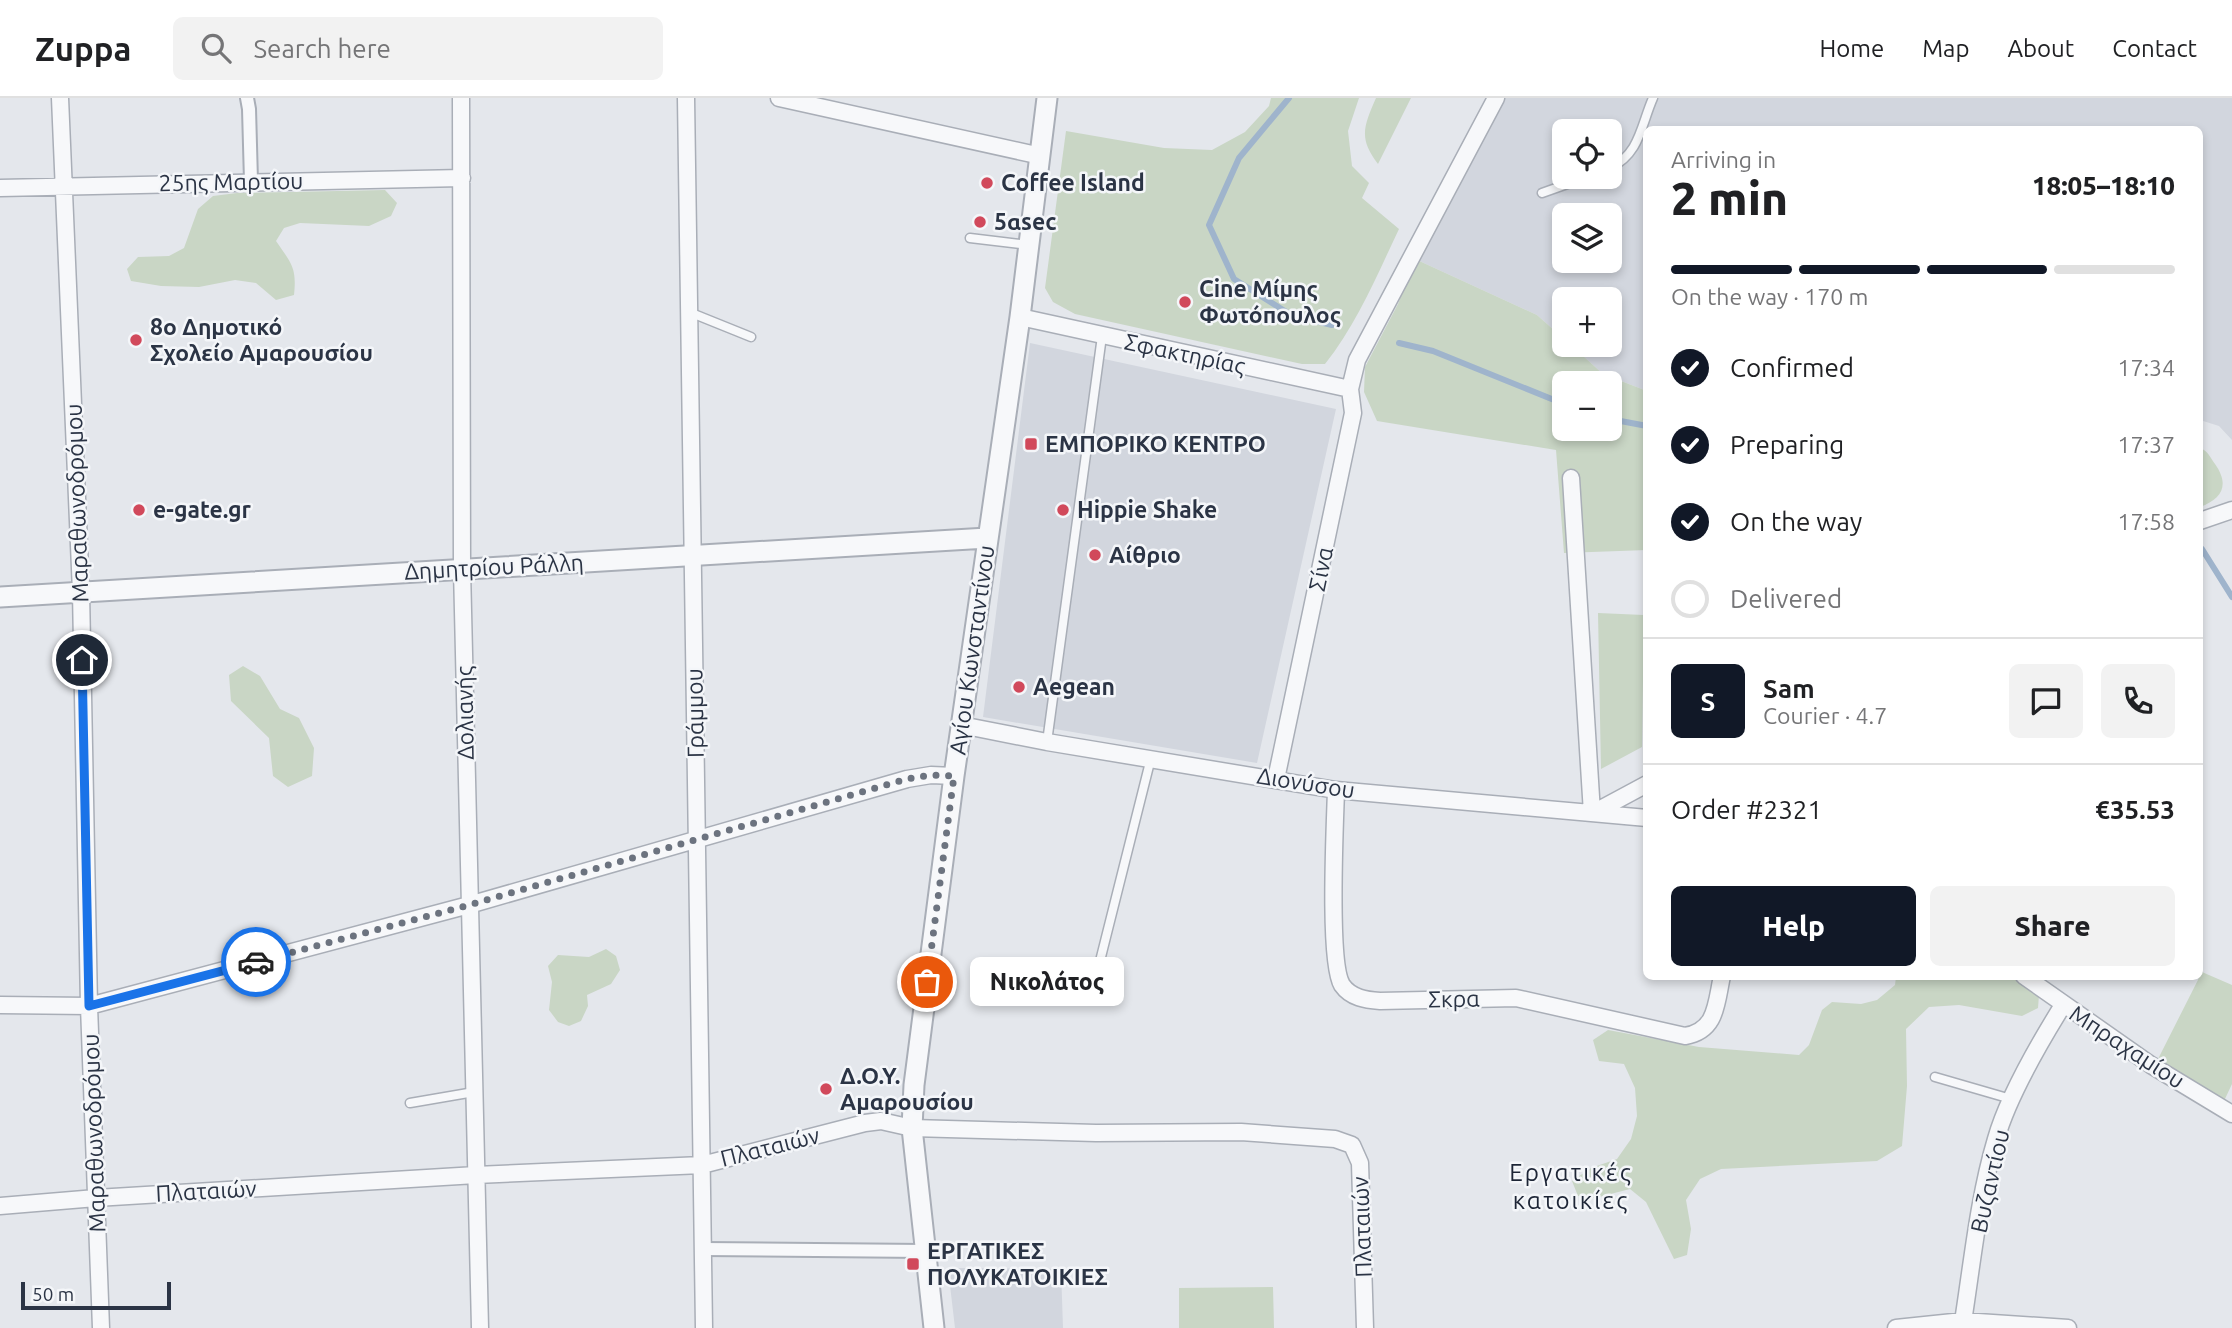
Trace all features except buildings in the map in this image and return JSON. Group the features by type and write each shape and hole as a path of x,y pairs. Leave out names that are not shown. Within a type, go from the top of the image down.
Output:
{"street":[{"name":"Μαραθωνοδρόμου","path":"60,98 81,592 89,1006 101,1328"},
{"path":"247,98 251,181"},
{"name":"Δολιανής","path":"461,98 462,569 480,1328"},
{"name":"Γράμμου","path":"686,98 704,1328"},
{"path":"779,98 1041,156"},
{"name":"Αγίου Κωνσταντίνου","path":"934,1328 912,1128 914,1084 961,725 1020,317 1047,98"},
{"name":"Σίνα","path":"1276,779 1353,413 1350,389 1357,360 1496,98"},
{"name":"25ης Μαρτίου","path":"0,188 462,178"},
{"name":"Σφακτηρίας","path":"1020,317 1350,389"},
{"path":"1571,478 1592,813"},
{"path":"2203,520 2232,510"},
{"name":"Δημητρίου Ράλλη","path":"0,597 987,538"},
{"name":"Διονύσου","path":"961,725 1336,790 1592,813"},
{"path":"0,1005 89,1006 469,905 918,776 954,776"},
{"path":"1592,813 1643,786"},
{"name":"Σκρα","path":"1336,790 1336,965 1340,981 1353,995 1365,1000 1380,1001 1516,998 1685,1036 1698,1034 1712,1020 1721,980"},
{"path":"1592,813 1643,818"},
{"name":"Μπραχαμίου","path":"2029,980 2151,1065 2232,1114"},
{"name":"Βυζαντίου","path":"1962,1325 1987,1174 1996,1136 2011,1099 2063,1005"},
{"name":"Πλαταιών","path":"0,1206 476,1175 702,1165 881,1121 912,1128 1096,1133 1241,1132 1345,1141 1352,1145 1360,1163 1366,1328"},
{"path":"703,1249 925,1251"},
{"path":"1896,1328 1962,1325 2068,1328"}],"lane":[{"path":"1643,126 1653,98"},
{"path":"1622,161 1636,146 1643,126"},
{"path":"1542,193 1553,189"},
{"path":"970,238 1029,245"},
{"path":"689,312 751,337"},
{"path":"1047,742 1102,336"},
{"path":"1100,961 1151,758"},
{"path":"1935,1077 2011,1099"},
{"path":"410,1103 474,1092"}],"shaded area":[{"path":"1503,98 2232,98 2232,440 2219,426 2203,421 2203,126 1643,126 1643,389 1622,381 1622,371 1600,371 1584,357 1622,357 1622,287 1552,287 1552,328 1537,315 1415,259"},
{"path":"1030,343 1336,409 1257,763 983,717"},
{"path":"948,1268 1061,1269 1063,1328 955,1328"}],"green space":[{"path":"1271,98 1359,98 1348,131 1352,166 1369,183 1362,198 1399,229 1357,316 1325,364 1302,364 1075,314 1053,302 1045,288 1066,131 1164,148 1212,150 1245,132 1269,106"},
{"path":"1376,98 1411,98 1378,164 1365,139 1368,116"},
{"path":"385,190 397,203 391,216 369,226 300,223 284,228 276,241 292,266 295,278 294,295 276,300 256,283 235,280 199,287 161,286 131,281 127,269 138,257 169,256 184,248 198,209 213,196 237,193"},
{"path":"1415,259 1537,315 1552,328 1552,357 1584,357 1600,371 1552,371 1552,441 1622,441 1622,381 1643,389 1643,550 1564,553 1556,450 1377,421 1364,392 1365,367 1398,304"},
{"path":"2203,450 2220,472 2223,485 2218,495 2203,506"},
{"path":"1598,613 1643,615 1642,747 1601,769"},
{"path":"243,666 260,676 280,709 299,718 314,748 312,776 288,787 273,776 269,738 231,701 229,675"},
{"path":"606,949 616,956 620,970 611,984 587,995 588,1006 581,1021 569,1026 558,1022 549,1010 552,982 548,966 558,955 589,957"},
{"path":"2203,972 2232,985 2232,1084 2224,1101 2157,1061 2198,980 2203,980"},
{"path":"1896,980 2016,980 2039,995 2038,1008 2022,1016 1959,1005 1929,1007 1906,1029 1907,1086 1902,1146 1877,1161 1721,1169 1700,1179 1686,1200 1691,1229 1687,1255 1674,1259 1646,1202 1630,1189 1595,1198 1578,1196 1572,1181 1591,1168 1617,1159 1631,1139 1637,1116 1635,1088 1624,1064 1599,1061 1593,1040 1608,1030 1699,1047 1799,1055 1809,1045 1822,1010 1832,1002 1861,1004 1877,1000 1895,985"},
{"path":"1273,1287 1274,1328 1179,1328 1179,1288"}],"waterway":[{"path":"1289,98 1239,158 1209,225 1234,279 1291,315 1332,325"},
{"path":"1399,343 1433,351 1552,399"},
{"path":"1622,421 1643,425"},
{"path":"2203,551 2232,597"}],"way so far":[{"path":"256,962 469,905 918,776 954,776 927,982"}],"place":[{"name":"Coffee Island","path":"987,183"},
{"name":"5αsec","path":"980,222"},
{"name":"Cine Μίμης Φωτόπουλος","path":"1185,302"},
{"name":"8ο Δημοτικό Σχολείο Αμαρουσίου","path":"136,340"},
{"name":"ΕΜΠΟΡΙΚΟ ΚΕΝΤΡΟ","path":"1031,444"},
{"name":"e-gate.gr","path":"139,510"},
{"name":"Hippie Shake","path":"1063,510"},
{"name":"Αίθριο","path":"1095,555"},
{"name":"Aegean","path":"1019,687"},
{"name":"Νικολάτος","path":"927,982"},
{"name":"Δ.Ο.Υ. Αμαρουσίου","path":"826,1089"},
{"name":"ΕΡΓΑΤΙΚΕΣ ΠΟΛΥΚΑΤΟΙΚΙΕΣ","path":"913,1264"}],"district":[{"name":"Εργατικές κατοικίες","path":"1571,1187"}],"route":[{"path":"82,660 89,1006 256,962"}]}
